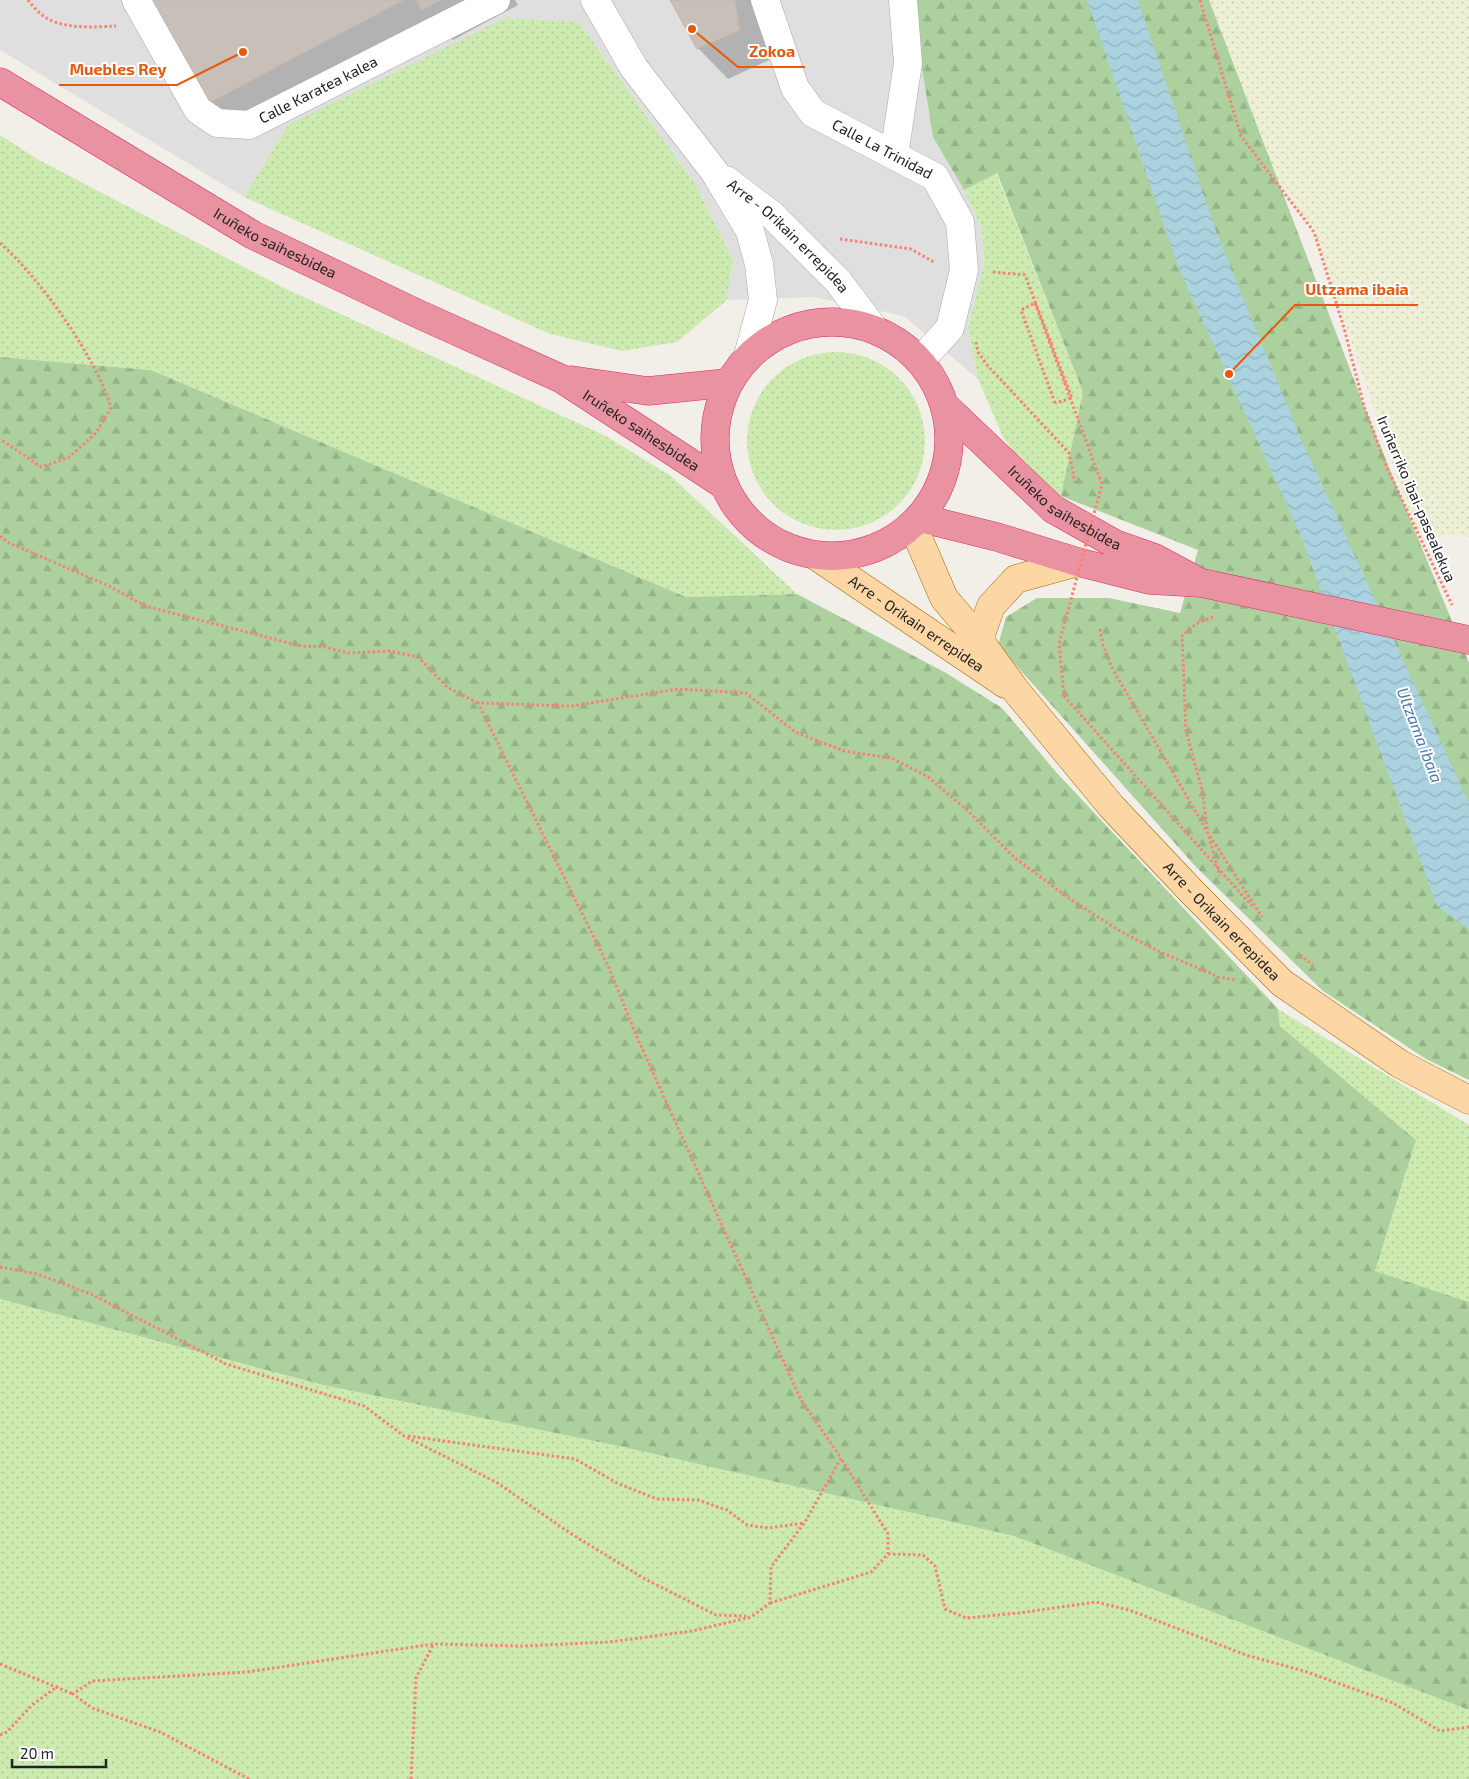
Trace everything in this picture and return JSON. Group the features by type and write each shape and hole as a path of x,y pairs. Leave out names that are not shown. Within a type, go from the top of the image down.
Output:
{"highway":[{"name":"Iruñeko saihesbidea","path":"0,82 253,235 414,312 562,379 721,483"},
{"path":"830,322 874,329 899,342 920,361 935,382 945,406 950,436 947,465 937,494 916,522 877,548 816,556 759,532 721,483 714,431 727,383 748,356 786,330 830,322"},
{"name":"Iruñeko saihesbidea","path":"562,379 648,391 727,383"},
{"name":"Iruñeko saihesbidea","path":"945,406 1053,509 1115,544 1155,558 1202,583"},
{"name":"Iruñeko saihesbidea","path":"916,522 997,536 1078,562 1148,580 1202,583 1254,596 1469,640"}],"main road":[{"name":"Arre - Orikain errepidea","path":"916,522 944,598 979,640 1017,692 1111,806 1192,892 1282,983 1400,1064 1469,1100"},
{"name":"Arre - Orikain errepidea","path":"816,556 1017,692"},
{"name":"Arre - Orikain errepidea","path":"979,640 992,606 1016,579 1078,562"}],"street":[{"name":"Calle Karatea kalea","path":"136,0 198,110 217,123 249,125 496,0"},
{"name":"Arre - Orikain errepidea","path":"595,0 634,68 714,171 750,231 759,264 763,300 748,356"},
{"name":"Calle La Trinidad","path":"765,0 795,88 812,113 935,177 960,222 964,270 950,328 920,361"},
{"path":"894,155 908,63 903,0"},
{"name":"Arre - Orikain errepidea","path":"714,171 772,215 838,281 874,329"}],"path":[{"path":"28,0 42,15 57,22 80,27 151,26"},
{"name":"Iruñerriko ibai-pasealekua","path":"1200,0 1240,136 1314,232 1344,328 1364,406 1387,468 1445,594"},
{"path":"836,238 911,249 939,265"},
{"path":"0,243 43,290 105,386 111,408 96,434 68,458 42,468 0,439"},
{"path":"986,271 1025,275 1072,398 1055,403 1021,310 1035,303 1102,484 1059,644 1064,696 1268,924"},
{"path":"974,335 978,352 988,366 1069,453 1075,483"},
{"path":"0,536 7,542 109,586 145,606 301,646 325,647 348,653 390,651 418,657 447,687 478,703 571,706 678,689 746,693 795,732 844,751 891,758 927,776 967,810 1016,859 1073,901 1120,931 1160,952 1219,977 1254,983 1267,968"},
{"path":"1208,833 1202,790 1186,731 1182,636 1196,624 1215,616"},
{"path":"1100,629 1103,645 1112,668 1208,833 1262,918"},
{"path":"73,1694 92,1682 247,1672 433,1644 523,1646 609,1642 692,1631 751,1617 770,1602 871,1572 888,1554 888,1534 841,1458 801,1400 637,1037 609,968 478,703"},
{"path":"1293,949 1315,966"},
{"path":"0,1267 37,1274 91,1294 226,1364 364,1406 404,1436 496,1482 570,1534 645,1580 716,1615 751,1617"},
{"path":"404,1436 575,1459 617,1483 657,1499 698,1500 727,1510 748,1525 768,1528 805,1522"},
{"path":"770,1602 771,1568 805,1522 841,1458"},
{"path":"888,1554 923,1555 935,1566 945,1609 966,1618 1019,1614 1096,1602 1128,1610 1246,1655 1304,1670 1393,1703 1440,1731 1469,1727"},
{"path":"410,1779 416,1678 433,1644"},
{"path":"0,1664 58,1686 92,1708 160,1732 249,1779"},
{"path":"0,1735 7,1732 32,1704 58,1686"}],"shaded area":[{"path":"0,0 911,0 933,137 964,190 982,229 984,262 968,328 978,379 904,316 814,297 727,300 733,259 695,184 579,22 288,125 244,197 0,50"}],"green space":[{"path":"911,0 1209,0 1364,406 1469,663 1469,1080 1426,1059 1323,991 1196,867 998,645 1006,617 1037,598 1109,598 1180,613 1198,550 1061,496 1083,392 997,173 964,190 933,137"},
{"path":"1188,0 1469,0 1469,537 1416,532 1314,232 1241,136"},
{"path":"505,18 579,22 695,184 733,259 727,300 677,342 622,351 550,334 244,197 288,125"},
{"path":"0,135 39,160 284,288 604,435 671,476 797,594 686,597 151,370 0,357"},
{"path":"996,173 1083,392 1061,496 1026,469 1003,437 978,379 968,328 984,262 982,229 964,190"},
{"path":"827,352 845,352 878,362 893,372 905,384 915,399 921,415 925,441 921,467 915,483 905,498 893,510 878,520 862,526 845,530 827,530 794,520 779,510 767,498 757,483 751,467 747,450 747,432 757,399 767,384 779,372 794,362 810,356"},
{"path":"0,357 151,370 686,597 797,594 946,673 1002,708 1056,772 1278,1009 1280,1026 1416,1140 1375,1271 1469,1302 1469,1710 1014,1536 623,1447 323,1385 0,1299"},
{"path":"1278,1009 1469,1125 1469,1302 1375,1271 1416,1140 1280,1026"},
{"path":"0,1299 323,1385 623,1447 1014,1536 1469,1710 1469,1779 0,1779"}],"water":[{"path":"1087,0 1138,0 1215,229 1300,437 1469,803 1469,929 1437,906 1300,534 1179,269"}],"building":[{"path":"152,0 404,0 207,104"},
{"path":"416,0 441,0 422,10"},
{"path":"670,0 735,0 740,30 697,49"}],"place":[{"name":"Zokoa","path":"692,29"},
{"name":"Muebles Rey","path":"243,52"},
{"name":"Ultzama ibaia","path":"1229,374"}]}
